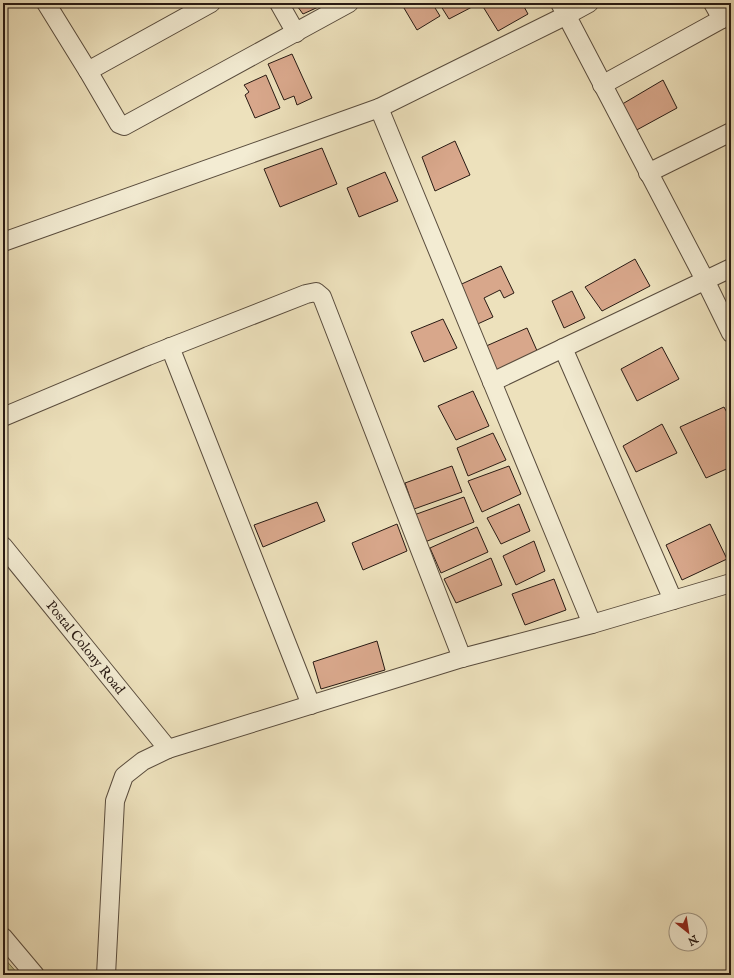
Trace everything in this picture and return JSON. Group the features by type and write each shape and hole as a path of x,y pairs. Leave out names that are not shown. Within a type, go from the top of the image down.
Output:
{"street":[{"path":"46,3 119,124 124,126 350,3"},
{"path":"88,71 211,3"},
{"path":"279,3 296,33"},
{"path":"3,242 378,108 563,9 589,3"},
{"path":"602,85 726,16 713,3"},
{"path":"563,9 705,280 731,333"},
{"path":"378,108 592,624"},
{"path":"648,173 731,132"},
{"path":"492,382 731,268"},
{"path":"3,417 170,347 306,294 316,292 322,297 462,658"},
{"path":"170,347 311,705"},
{"path":"562,348 674,600"},
{"name":"Postal Colony Road","path":"3,546 168,749"},
{"path":"106,975 115,801 124,776 143,761 168,749 462,658 592,624 731,583"},
{"path":"3,937 35,975"}],"green space":[{"path":"3,957 19,975 3,975"}],"building":[{"path":"295,3 327,3 303,14"},
{"path":"401,3 432,3 440,16 417,30"},
{"path":"439,3 470,3 472,7 449,19"},
{"path":"486,3 522,3 528,14 498,31 482,5"},
{"path":"292,54 312,98 297,105 294,96 284,100 268,64"},
{"path":"266,75 280,108 255,118 245,95 249,92 244,85"},
{"path":"663,80 677,108 633,132 619,106"},
{"path":"455,141 470,175 435,191 422,157"},
{"path":"322,148 337,184 280,207 264,169"},
{"path":"385,172 398,201 359,217 347,188"},
{"path":"635,259 650,286 602,311 585,287"},
{"path":"501,266 514,293 504,298 500,290 484,298 493,317 471,327 453,288"},
{"path":"572,291 585,318 564,328 552,301"},
{"path":"443,319 457,348 424,362 411,332"},
{"path":"527,328 538,353 496,372 484,347"},
{"path":"662,347 679,379 637,401 621,369"},
{"path":"473,391 489,426 456,440 438,406"},
{"path":"724,407 731,420 731,467 706,478 680,427"},
{"path":"662,424 677,453 636,472 623,446"},
{"path":"493,433 506,460 468,476 457,448"},
{"path":"452,466 462,492 414,509 405,483"},
{"path":"509,466 521,494 482,512 468,481"},
{"path":"464,497 474,522 425,542 414,515"},
{"path":"317,502 325,521 263,547 254,525"},
{"path":"519,504 530,531 501,544 487,518"},
{"path":"731,519 731,530 727,521"},
{"path":"397,524 407,551 363,570 352,543"},
{"path":"710,524 727,559 682,580 666,545"},
{"path":"477,527 488,552 441,573 430,548"},
{"path":"534,541 545,571 516,585 503,556"},
{"path":"491,558 502,585 456,603 444,579"},
{"path":"554,579 566,610 525,625 512,594"},
{"path":"377,641 385,670 321,689 313,662"}]}
